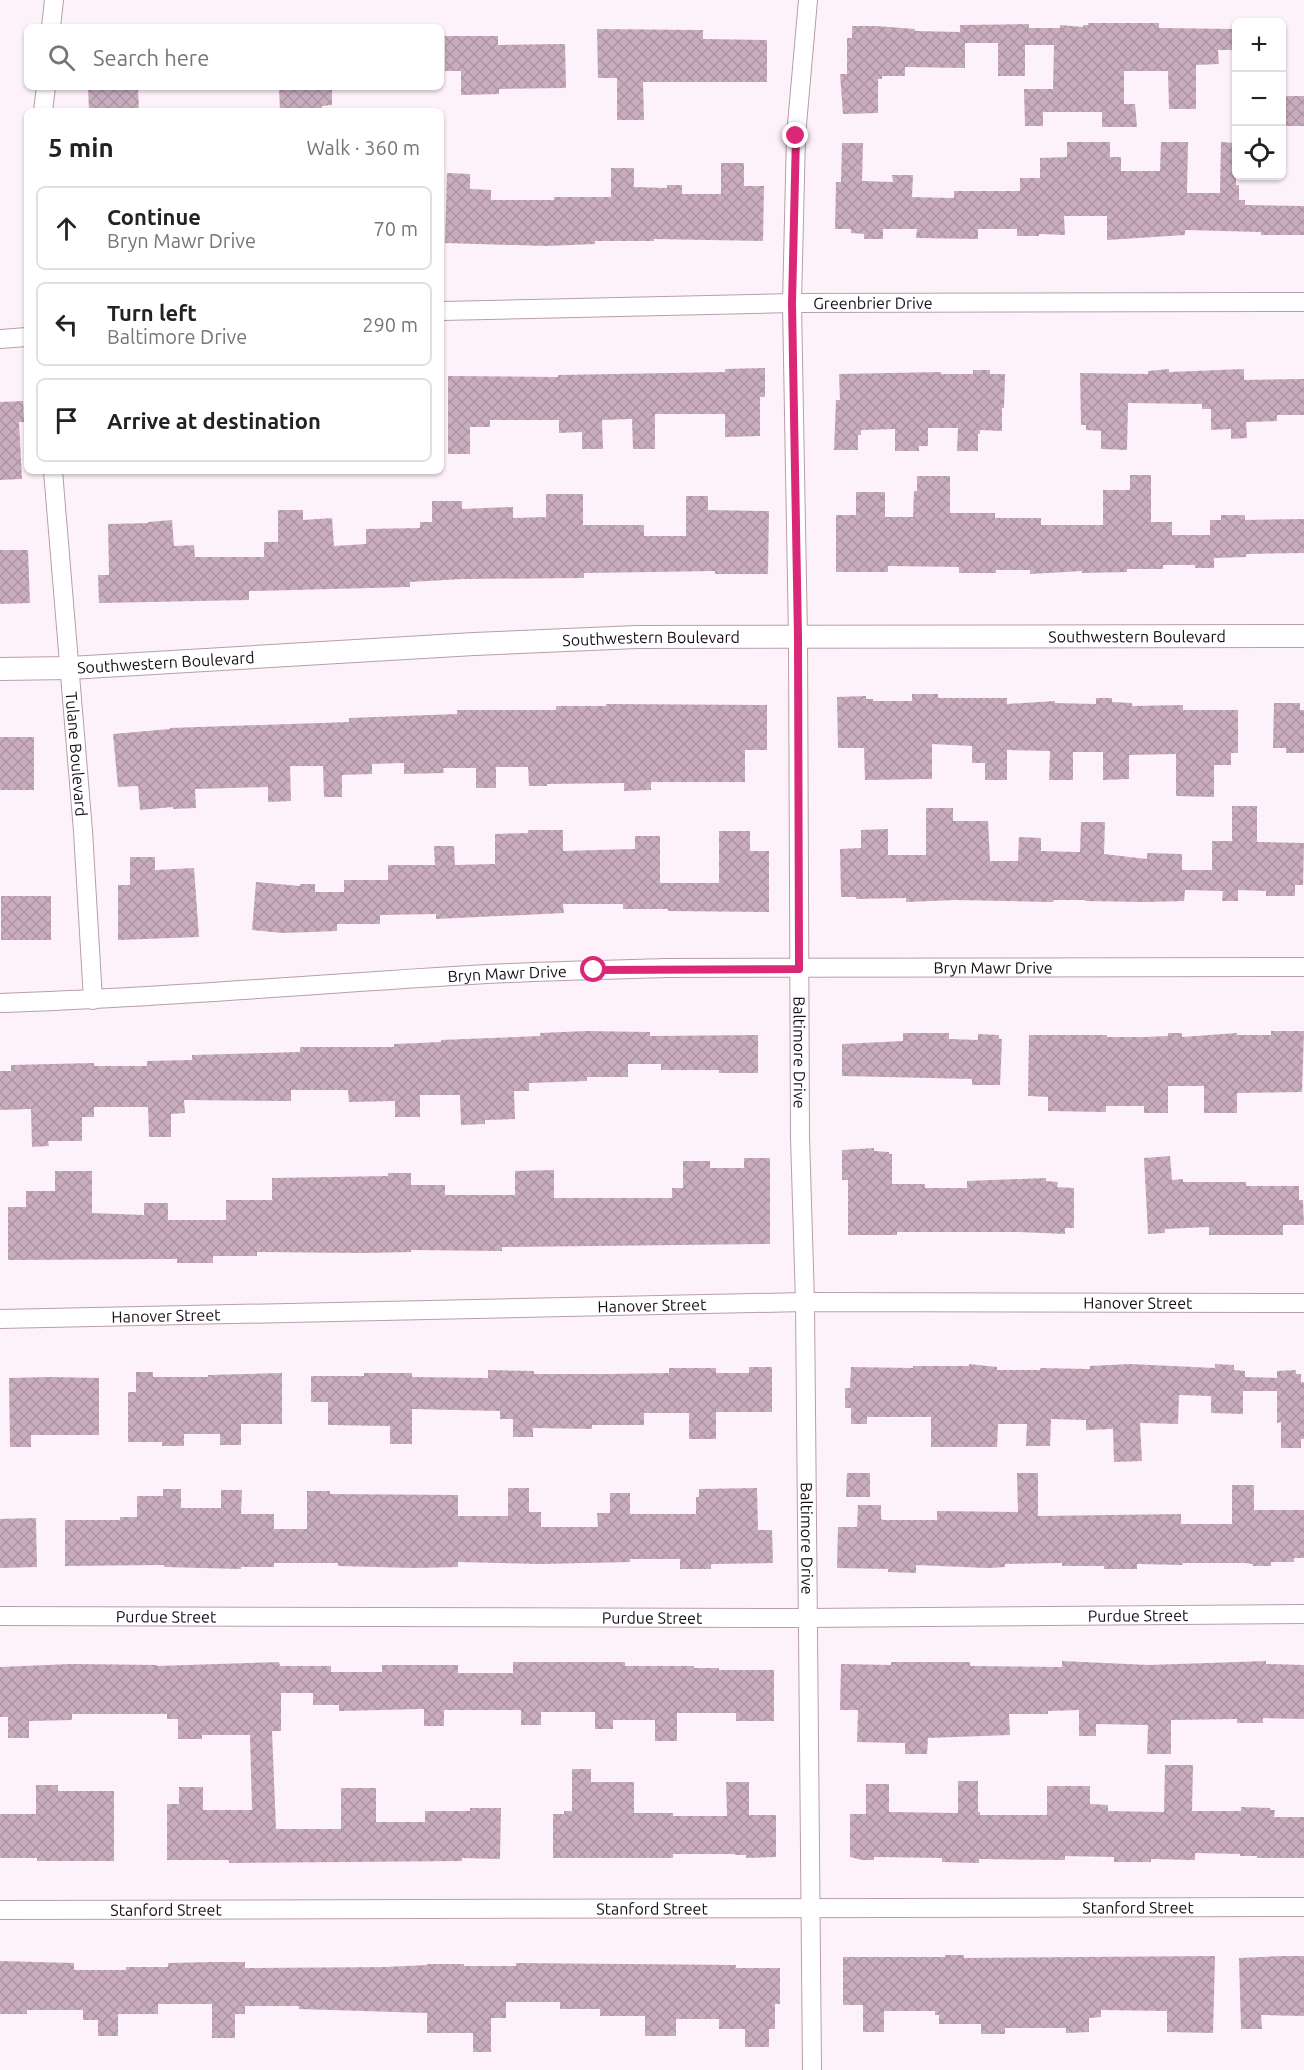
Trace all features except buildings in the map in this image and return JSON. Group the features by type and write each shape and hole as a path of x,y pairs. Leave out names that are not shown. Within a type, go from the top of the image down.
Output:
{"street":[{"path":"51,24 54,0"},
{"name":"Baltimore Drive","path":"808,0 796,136 792,303 798,637 800,1137 805,1302 812,2070"},
{"path":"43,108 46,90"},
{"name":"Greenbrier Drive","path":"444,311 792,303 1304,302"},
{"path":"0,339 24,337"},
{"name":"Tulane Boulevard","path":"52,474 83,831 93,1000"},
{"name":"Southwestern Boulevard","path":"0,669 70,668 625,637 1304,636"},
{"name":"Bryn Mawr Drive","path":"0,1003 93,1000 488,974 665,968 1304,967"},
{"name":"Hanover Street","path":"0,1319 805,1302 1304,1303"},
{"name":"Purdue Street","path":"0,1616 807,1618 1304,1614"},
{"name":"Stanford Street","path":"0,1910 1304,1907"}],"route":[{"path":"594,970 799,969 798,637 792,303 796,136"}]}
